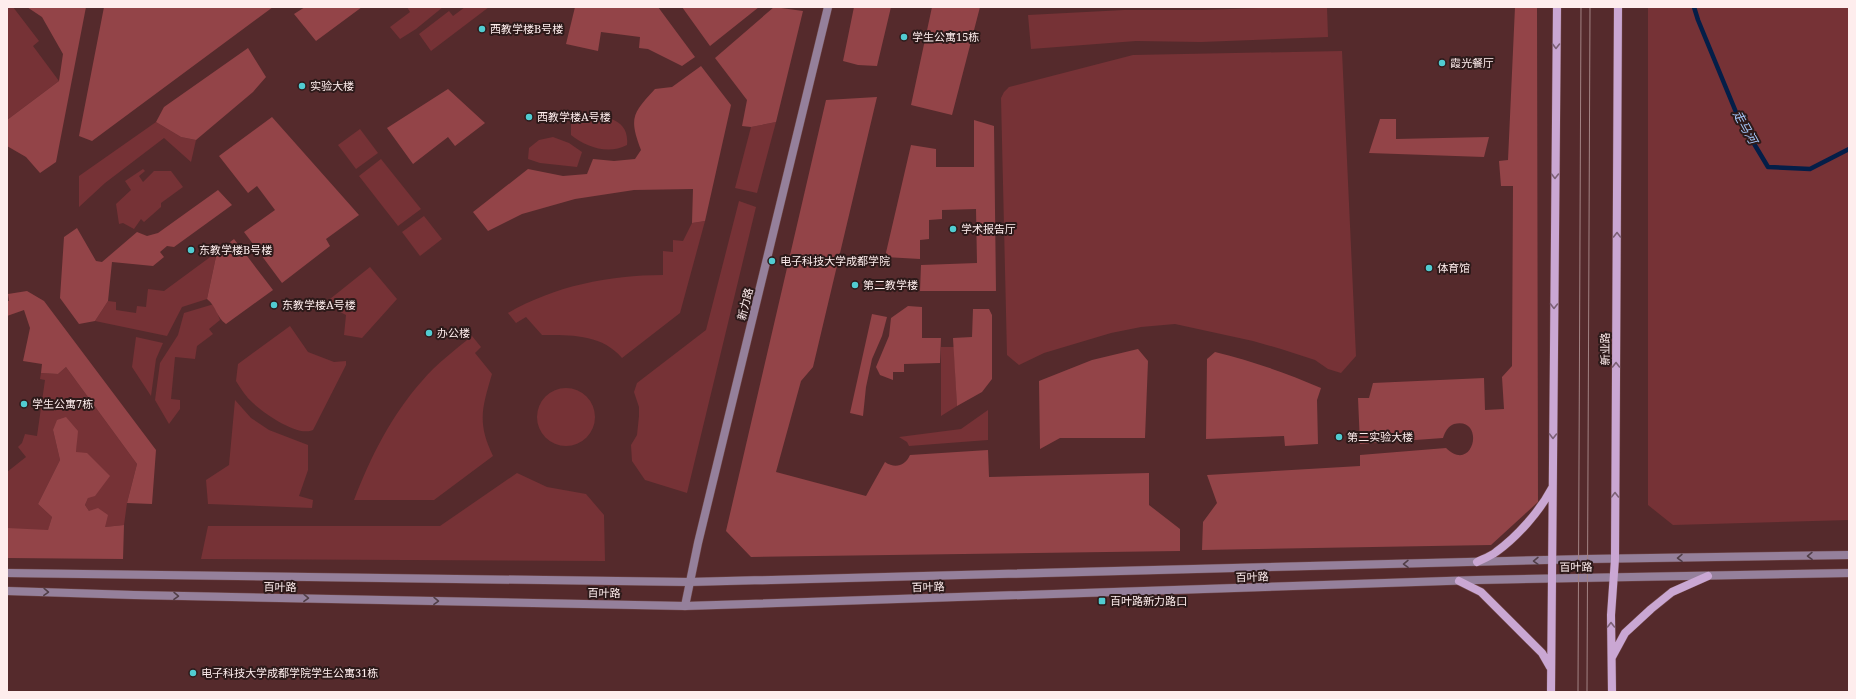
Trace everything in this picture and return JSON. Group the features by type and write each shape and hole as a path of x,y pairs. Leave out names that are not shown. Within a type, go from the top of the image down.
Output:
{"main road":[{"path":"1551,692 1557,7"},
{"name":"新业路","path":"1612,692 1611,615 1615,559 1618,7"},
{"path":"1477,562 1496,552 1523,527 1542,506 1552,488"},
{"path":"1611,658 1625,633 1651,609 1672,592 1708,576"},
{"path":"1459,581 1482,592 1542,653 1551,668"}],"street":[{"name":"新力路","path":"685,606 689,582 828,7"},
{"name":"百叶路","path":"7,573 689,582 1552,560 1849,555"},
{"name":"百叶路","path":"7,591 685,606 1459,581 1849,573"}],"shaded area":[{"path":"7,7 13,7 39,41 33,46 59,81 7,120"},
{"path":"27,7 86,7 56,162 40,173 26,157 7,146 7,120 59,81 63,54 42,17"},
{"path":"104,7 273,7 92,141 79,136"},
{"path":"305,7 362,7 316,41 294,14"},
{"path":"407,7 443,7 416,29 400,39 390,27 410,12"},
{"path":"465,7 489,7 431,51 419,34 449,11 453,16"},
{"path":"575,7 658,7 695,57 682,66 648,49 639,48 640,37 601,32 598,51 566,44"},
{"path":"682,7 759,7 710,46"},
{"path":"774,7 803,11 776,122 751,127 742,126 747,100 715,58"},
{"path":"854,7 891,7 877,66 858,65 843,61"},
{"path":"932,7 980,7 952,115 911,105"},
{"path":"1327,7 1328,37 1201,42 1136,41 1031,49 1028,15 1124,10 1201,10"},
{"path":"1515,7 1537,7 1538,502 1491,545 1202,550 1203,522 1217,503 1207,475 1360,466 1360,455 1446,448 1456,454 1464,455 1469,450 1473,435 1470,428 1464,424 1454,424 1450,426 1443,438 1360,444 1358,398 1369,398 1373,383 1484,378 1485,410 1504,409 1502,377 1512,366 1513,186 1501,186 1499,161 1508,160"},
{"path":"1648,7 1849,7 1849,520 1673,525 1648,505"},
{"path":"248,48 266,77 253,92 196,140 181,137 156,122 164,107"},
{"path":"1342,51 1356,356 1341,373 1328,369 1315,360 1281,349 1253,341 1175,324 1141,327 1111,333 1044,353 1019,365 1007,355 1001,98 1009,87 1133,55"},
{"path":"701,66 731,105 705,221 692,223 693,189 634,190 575,199 522,214 488,231 473,212 528,169 563,176 587,174 593,159 614,161 635,159 641,150 634,123 637,111 641,105 655,89 672,87"},
{"path":"448,89 485,123 455,146 448,137 413,164 387,128"},
{"path":"877,97 813,367 801,381 776,472 866,496 885,462 896,466 903,464 910,455 988,450 989,477 1149,473 1149,505 1180,529 1180,551 751,557 726,531 826,100"},
{"path":"582,112 606,117 620,124 627,136 627,145 612,149 598,148 583,143 571,135 571,113"},
{"path":"272,117 359,215 326,239 330,246 282,283 244,232 275,210 257,186 248,193 219,156"},
{"path":"1380,119 1396,119 1396,139 1489,137 1484,157 1369,153"},
{"path":"974,120 994,126 996,291 920,291 921,265 977,263 976,209 942,210 942,219 929,220 929,239 920,240 920,259 885,257 911,145 936,149 936,167 974,167"},
{"path":"156,122 181,137 196,140 191,162 164,138 105,183 79,207 79,176"},
{"path":"776,122 757,193 735,188 751,127"},
{"path":"360,129 378,153 356,169 338,145"},
{"path":"553,137 569,143 582,152 577,167 540,163 528,159 529,148 539,140"},
{"path":"381,159 421,209 398,226 359,176"},
{"path":"143,169 145,171 139,176 143,182 154,171 171,171 183,187 161,203 161,207 144,222 141,219 134,229 123,223 119,224 116,204 131,190 125,181"},
{"path":"218,190 232,205 174,247 167,246 160,252 164,257 153,266 112,262 108,301 95,321 79,324 60,298 64,237 77,228 96,261 102,262 137,232 147,236 158,233"},
{"path":"739,201 756,207 687,493 645,480 632,461 631,445 637,435 639,416 639,407 634,392 637,383 706,330"},
{"path":"424,216 442,239 420,256 402,232"},
{"path":"705,221 680,313 622,358 605,344 595,340 564,335 542,335 526,317 516,323 508,313 544,296 583,284 623,277 663,275 663,251 673,252 673,240 683,241 692,223"},
{"path":"234,239 273,290 226,324 207,299 217,252"},
{"path":"217,252 207,299 182,307 167,336 95,321 108,301 116,302 116,310 136,313 137,306 146,307 148,289 164,291"},
{"path":"370,267 397,299 362,338 344,335 346,315 336,310 328,311 323,307 325,303"},
{"path":"27,291 44,301 156,450 152,504 127,503 137,464 66,367 58,374 41,373 42,364 23,361 30,328 24,310 7,316 7,301 9,301 8,294"},
{"path":"214,304 220,320 209,329 213,334 197,346 195,359 175,357 171,399 180,400 180,409 169,424 155,400 160,363 178,335 184,313"},
{"path":"908,306 922,307 922,338 941,338 940,363 904,364 904,372 893,372 893,380 880,375 876,367 889,336 891,318"},
{"path":"973,309 989,309 992,315 992,379 982,392 957,406 953,338 972,337"},
{"path":"872,314 887,317 882,336 872,359 866,387 863,416 850,413"},
{"path":"290,326 308,352 334,362 346,361 346,365 313,430 299,430 282,423 265,413 248,398 236,381 238,364"},
{"path":"472,336 481,347 475,353 492,374 484,406 483,425 493,456 434,500 354,500 367,468 391,422 411,394 433,369"},
{"path":"136,337 163,343 156,359 151,396 132,367"},
{"path":"941,347 954,347 957,406 941,416"},
{"path":"1138,349 1148,361 1145,438 1060,438 1040,449 1039,381 1092,360"},
{"path":"1215,352 1269,368 1321,388 1317,400 1318,444 1285,446 1284,436 1206,439 1207,359"},
{"path":"66,367 137,464 127,503 124,525 105,527 89,511 85,505 88,498 76,452 77,431 53,430 60,460 38,504 52,517 48,531 9,530 7,528 7,472 26,457 18,447 22,443 25,434 37,436 45,380 40,379 41,373 58,374"},
{"path":"566,388 577,390 590,401 593,406 595,417 593,428 582,441 577,444 566,446 555,444 542,433 539,428 537,417 539,406 550,393 555,390"},
{"path":"235,400 251,418 269,430 308,445 308,470 299,496 313,500 312,508 208,504 206,480 229,465"},
{"path":"988,410 988,440 909,446 907,442 899,437 961,429"},
{"path":"66,417 78,431 76,452 87,453 110,476 95,496 88,498 85,505 89,511 98,508 108,515 105,527 124,525 123,559 7,558 7,528 48,530 52,517 38,504 60,460 53,430 57,420"},
{"path":"517,473 547,487 586,494 604,515 605,561 201,559 208,526 440,526"}],"waterway":[{"name":"走马河","path":"1694,7 1738,117 1768,167 1810,169 1849,149"}],"tram line":[{"path":"1578,692 1581,7"},
{"path":"1587,692 1590,7"}],"place":[{"name":"西教学楼B号楼","path":"482,29"},
{"name":"学生公寓15栋","path":"904,37"},
{"name":"霞光餐厅","path":"1442,63"},
{"name":"实验大楼","path":"302,86"},
{"name":"西教学楼A号楼","path":"529,117"},
{"name":"学术报告厅","path":"953,229"},
{"name":"东教学楼B号楼","path":"191,250"},
{"name":"电子科技大学成都学院","path":"772,261"},
{"name":"体育馆","path":"1429,268"},
{"name":"第二教学楼","path":"855,285"},
{"name":"东教学楼A号楼","path":"274,305"},
{"name":"办公楼","path":"429,333"},
{"name":"学生公寓7栋","path":"24,404"},
{"name":"第二实验大楼","path":"1339,437"},
{"name":"百叶路新力路口","path":"1102,601"},
{"name":"电子科技大学成都学院学生公寓31栋","path":"193,673"}]}
